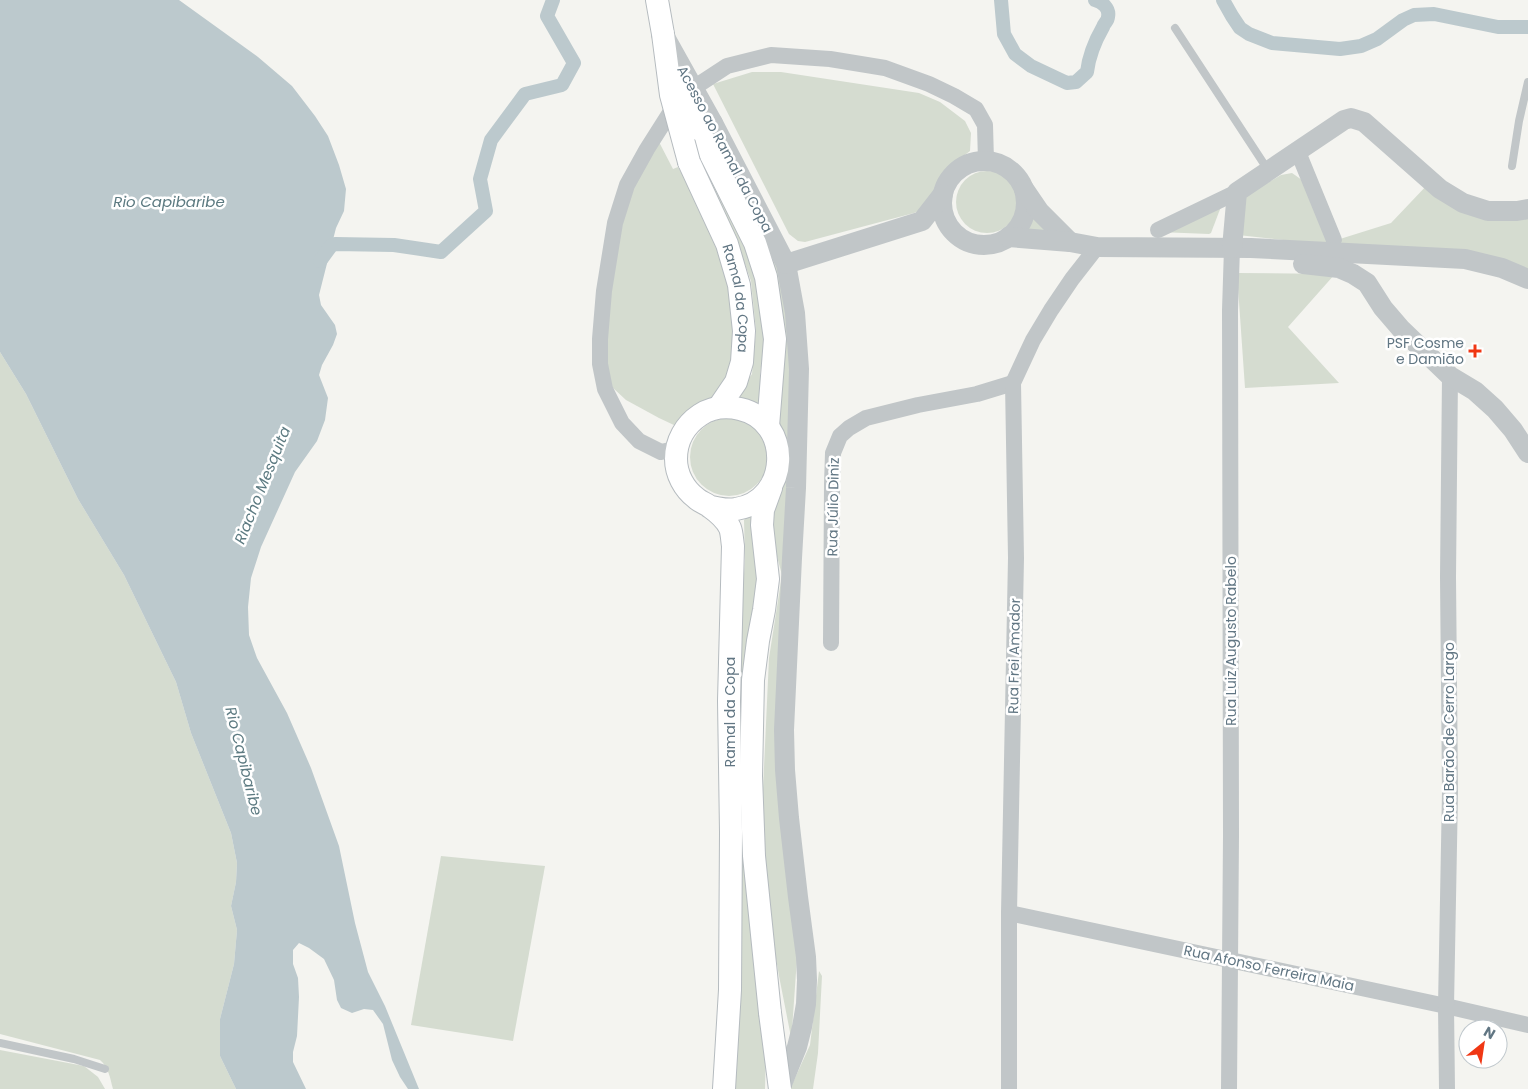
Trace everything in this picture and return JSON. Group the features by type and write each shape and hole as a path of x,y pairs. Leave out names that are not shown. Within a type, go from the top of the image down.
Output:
{"main road":[{"path":"657,0 663,34"},
{"name":"Ramal da Copa","path":"663,34 755,242 766,277 774,339 768,426"},
{"name":"Ramal da Copa","path":"663,34 671,95 689,162 727,244 739,285 744,331 742,362 736,382 719,407"},
{"path":"677,445 683,431 693,420 705,412 719,407 733,407 746,410 758,417 768,426 788,454 772,484 763,496 751,505 724,510 710,507"},
{"name":"Ramal da Copa","path":"677,445 676,460 679,475 686,488 696,499 710,507 729,526 733,546 729,701 731,832 730,990 724,1089"},
{"name":"Ramal da Copa","path":"772,484 763,510 762,525 768,579 754,680 751,776 754,856 770,1013 780,1089"}],"street":[{"path":"677,445 670,450 661,452 639,441 622,424 605,388 600,364 600,338 604,291 614,232 627,185 673,108 698,85 727,66 770,56 830,59 885,68 929,84 976,109 985,124 986,161"},
{"path":"1158,230 1237,192 1344,120 1351,118 1364,122 1440,189 1463,203 1488,211 1517,211 1528,208"},
{"name":"Acesso ao Ramal da Copa","path":"705,126 786,264"},
{"path":"1298,152 1334,240"},
{"path":"786,264 922,221 943,194 948,182 956,171 967,164 980,161 993,162 1006,167 1016,175 1040,211 1070,242"},
{"path":"922,221 955,233 967,241 981,245 995,243 1008,237 1018,227 1025,214 1026,200 1023,186"},
{"name":"Rua Luiz Augusto Rabelo","path":"1229,1089 1231,717 1230,310 1242,248 1237,192"},
{"path":"943,194 942,208 944,215 955,233"},
{"path":"1008,237 1070,242 1097,247 1242,248 1371,256 1465,259 1502,268 1528,279"},
{"name":"Rua Frei Amador","path":"1009,1089 1009,913 1016,558 1013,383 1033,340 1051,310 1097,247"},
{"path":"1242,248 1296,262 1339,268 1367,283 1383,308 1401,329 1450,376 1475,392 1495,409 1513,430 1528,453"},
{"path":"1367,283 1371,256"},
{"name":"Ramal da Copa","path":"780,1089 797,1047 806,1004 806,957 785,770 788,454 799,369 795,313 786,264"},
{"name":"Rua Barão de Cerro Largo","path":"1447,1089 1446,1006 1450,792 1448,577 1450,376"},
{"name":"Rua Júlio Diniz","path":"831,643 832,469 833,453 840,436 866,418 918,405 977,394 1013,383"},
{"name":"Rua Afonso Ferreira Maia","path":"1009,913 1528,1025"}],"lane":[{"path":"1175,28 1269,172"},
{"path":"1512,166 1519,121 1528,82"},
{"path":"0,1043 74,1059 105,1069"}],"shaded area":[{"path":"752,72 781,72 919,93 940,102 965,121 971,133 970,151 944,171 929,202 923,209 805,242 798,241 789,234 713,84"},
{"path":"686,132 731,210 749,250 762,306 764,348 758,406 737,396 752,374 756,331 751,281 737,242"},
{"path":"658,140 673,169 678,167 712,227 736,308 733,369 712,398 676,426 626,400 612,387 606,366 609,298 619,235 635,181"},
{"path":"987,171 999,174 1009,180 1015,190 1018,202 1015,214 1009,224 999,230 987,233 975,230 965,224 959,214 956,202 959,190 965,180 975,174"},
{"path":"1292,173 1302,180 1329,245 1238,235 1245,196 1281,175"},
{"path":"1429,183 1528,216 1528,270 1343,247 1340,239 1391,223"},
{"path":"747,196 774,252 787,303 795,375 786,606 799,929 790,1059 790,1032 766,899 763,789 769,658 782,575 771,534 773,424 778,386"},
{"path":"1027,201 1066,240 1012,236 1023,220"},
{"path":"1222,204 1209,234 1159,232"},
{"path":"1237,273 1335,274 1288,327 1339,383 1245,388"},
{"path":"0,352 26,394 78,499 124,575 176,682 191,733 231,833 237,863 236,882 231,906 237,930 234,964 220,1019 220,1056 236,1089 113,1089 107,1070 100,1060 0,1034"},
{"path":"729,418 744,421 757,429 765,442 768,457 765,472 757,485 744,493 729,496 714,493 701,485 693,472 690,457 693,442 701,429 714,421"},
{"path":"750,514 761,557 754,625 766,1049 765,1089 735,1089 740,630 745,560 744,520"},
{"path":"441,856 545,866 513,1041 411,1025"},
{"path":"819,971 822,976 818,1053 813,1089 790,1089 810,1045"},
{"path":"0,1050 84,1066 98,1077 105,1089 0,1089"}],"water":[{"name":"Rio Capibaribe","path":"0,0 179,0 258,57 292,86 328,136 346,189 344,211 336,228 319,295 321,305 335,325 337,334 319,375 328,398 325,420 317,441 295,472 261,547 251,578 248,607 249,635 257,658 287,713 311,768 339,846 355,923 368,972 385,1006 419,1089 408,1089 400,1077 392,1060 383,1024 373,1010 364,1009 352,1013 341,1008 337,1000 334,980 324,959 299,943 293,950 293,964 298,978 299,997 297,1036 293,1052 293,1062 306,1089 236,1089 220,1056 220,1019 234,964 237,930 231,906 236,882 237,863 231,833 191,733 176,682 124,575 78,499 26,394 0,352"}],"waterway":[{"name":"Riacho Mesquita","path":"320,261 331,246 335,244 394,245 441,252 486,211 480,179 491,140 525,94 562,85 574,63 547,16 553,0"},
{"name":"Riacho Mesquita","path":"1001,0 1004,34 1015,54 1031,66 1067,83 1076,82 1087,72 1093,48 1108,18 1107,8 1095,0"},
{"name":"Riacho Mesquita","path":"1223,0 1240,28 1249,34 1272,43 1340,49 1361,46 1377,39 1403,20 1414,15 1434,14 1498,27 1528,27"}],"place":[{"name":"PSF Cosme e Damião","path":"1475,351"}]}
